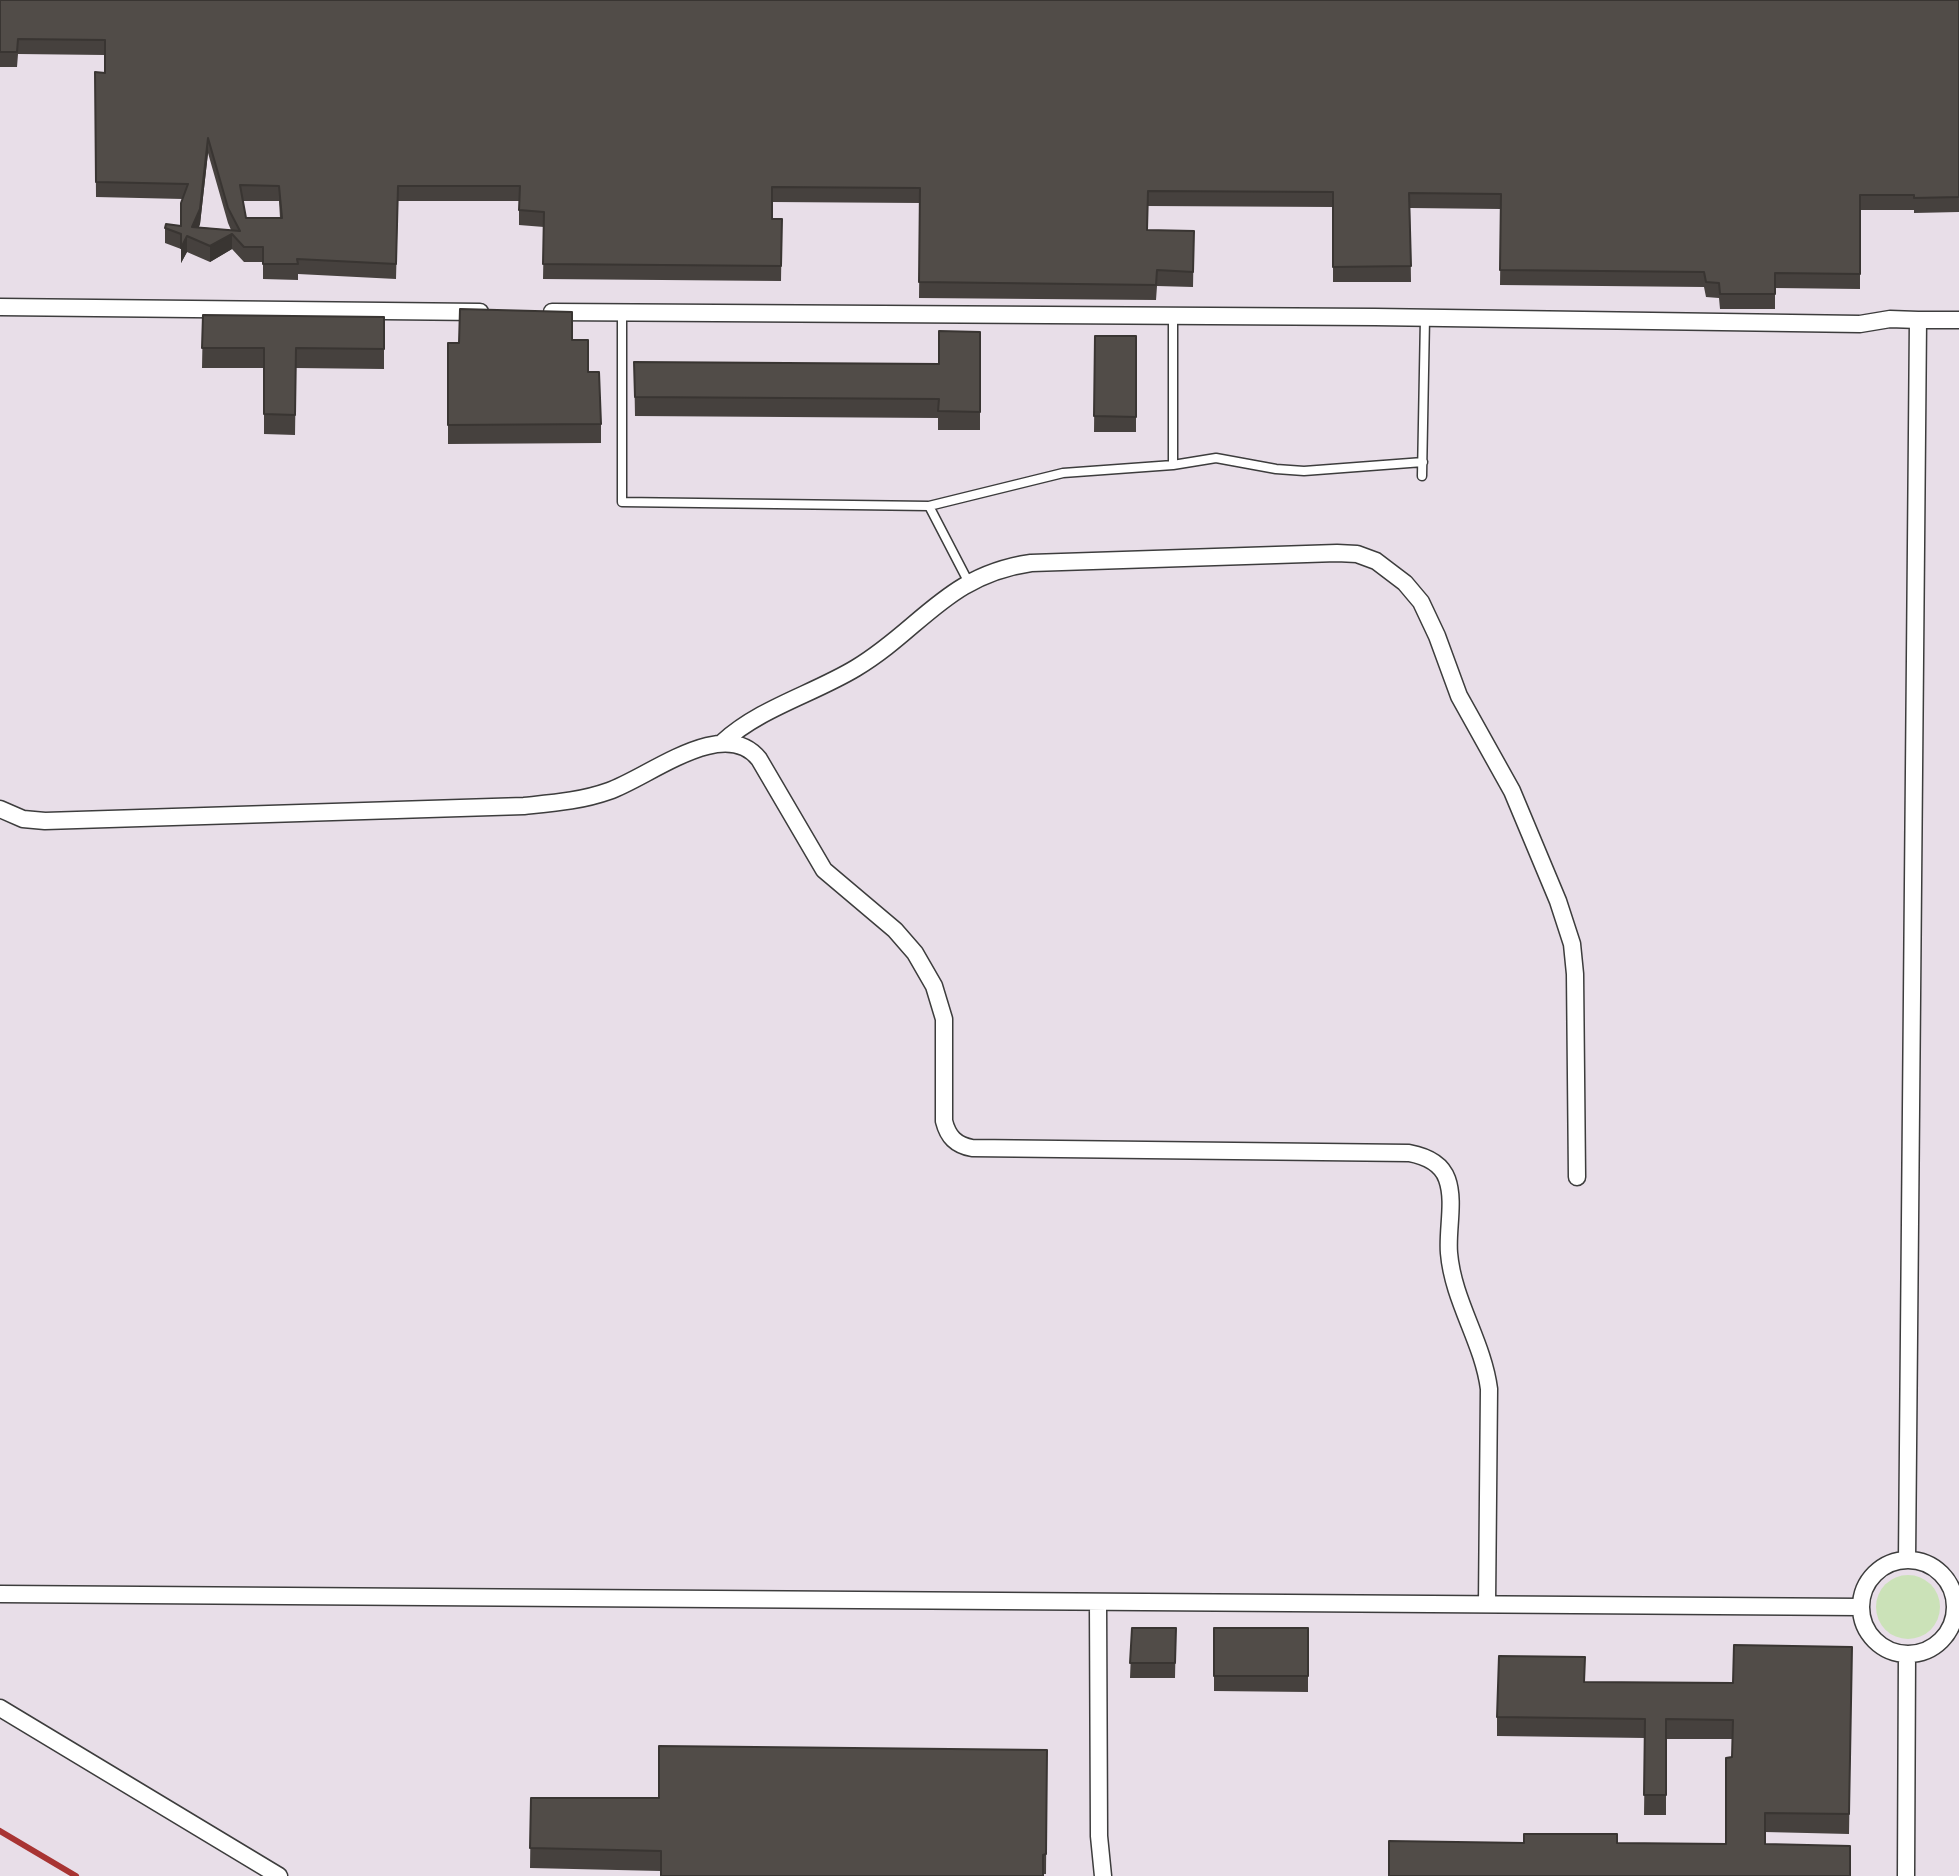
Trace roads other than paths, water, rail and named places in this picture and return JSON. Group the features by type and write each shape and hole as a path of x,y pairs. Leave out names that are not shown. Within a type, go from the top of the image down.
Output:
{"street":[{"path":"0,307 495,312"},
{"path":"542,312 1860,324 1890,319 1959,320"},
{"path":"1907,1560 1918,320"},
{"path":"723,742 743,726 839,678 875,656 936,603 994,571 1031,563 1348,552 1376,561 1405,583 1429,617 1459,696 1512,791 1564,916 1572,944 1575,974 1577,1177"},
{"path":"0,809 23,819 45,821 524,806 571,801 599,794 704,746 723,742 740,745 754,753 824,870 895,930 922,964 943,1009 944,1121 949,1134 958,1144 972,1148 1409,1153 1426,1157 1438,1165 1449,1187 1449,1254 1454,1279 1484,1363 1489,1389 1487,1604"},
{"path":"1907,1560 1924,1563 1943,1576 1957,1608 1951,1625 1938,1643 1924,1651 1907,1654 1891,1651 1876,1642 1866,1629 1860,1607 1870,1578 1887,1565 1907,1560"},
{"path":"0,1594 1860,1607"},
{"path":"1098,1602 1099,1836 1103,1876"},
{"path":"1906,1876 1907,1654"},
{"path":"0,1708 279,1876"}],"lane":[{"path":"622,313 622,502 929,506 1063,473 1173,465 1216,458 1304,471 1423,462"},
{"path":"1173,316 1173,465"},
{"path":"1422,476 1425,318"},
{"path":"929,506 969,583"}],"railway":[{"path":"0,1831 76,1876"}]}
